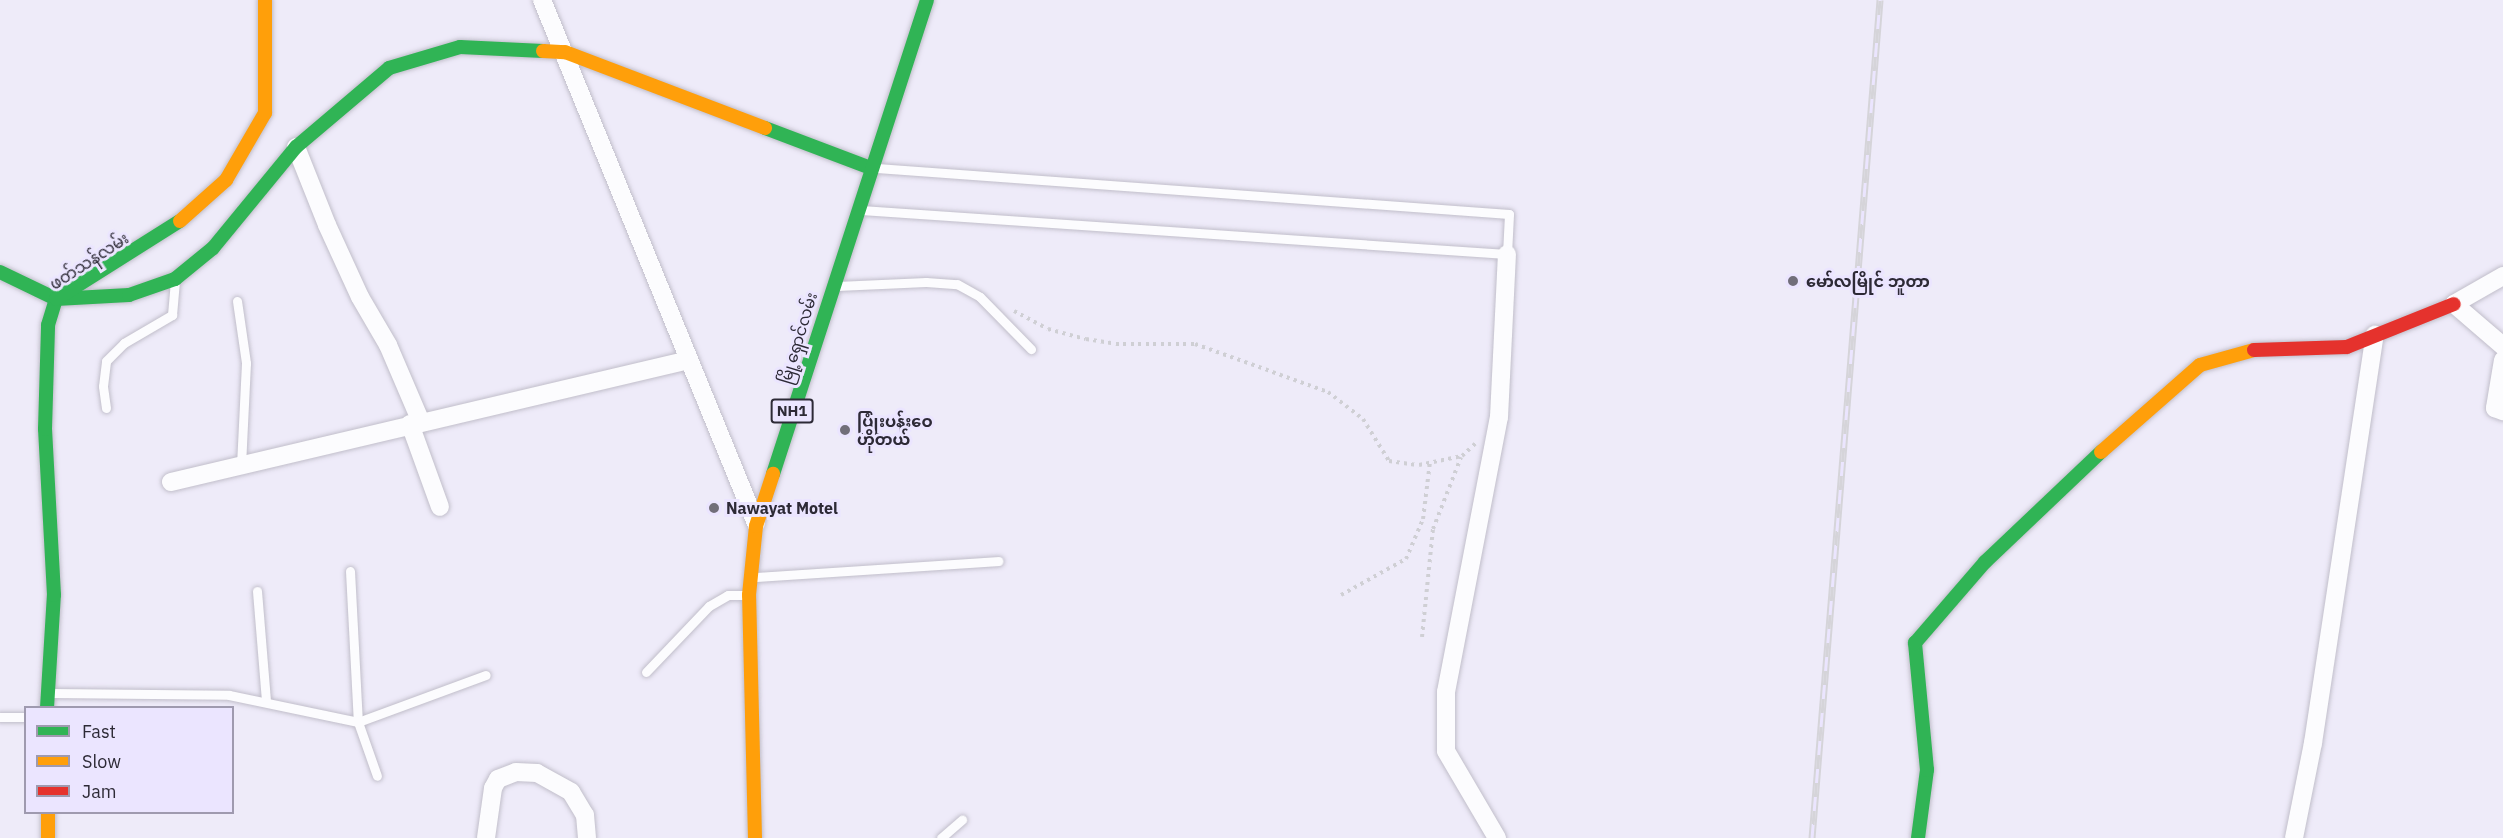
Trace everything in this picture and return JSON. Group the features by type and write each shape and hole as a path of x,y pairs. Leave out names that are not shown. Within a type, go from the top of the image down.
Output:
{"main road":[{"name":"ဖတ်သန်လမ်း","path":"47,706 54,595 45,429 48,324 56,299 186,217 226,180 265,113 265,0"},
{"name":"မြို့ရှောင်လမ်း","path":"755,838 749,595 756,526 856,210 927,0"},
{"path":"0,272 56,299 129,295 175,279 213,248 296,147 389,68 459,47 565,52 871,168"},
{"path":"1918,838 1927,770 1915,643 1984,562 2148,407 2200,365 2261,348 2347,347 2454,304"},
{"path":"48,814 48,838"}],"street":[{"path":"542,0 756,526"},
{"path":"296,147 327,225 360,297 388,345 415,423 440,507"},
{"path":"1497,838 1446,751 1446,692 1499,417 1507,254"},
{"path":"2503,276 2454,304 2503,346"},
{"path":"2294,838 2313,743 2375,335"},
{"path":"171,482 689,360"},
{"path":"2503,360 2495,408 2503,411"},
{"path":"486,838 493,788 498,779 516,772 537,773 571,792 585,815 587,838"}],"lane":[{"path":"856,210 1507,254 1509,214 871,168"},
{"path":"106,408 103,386 106,361 124,343 172,315 175,279"},
{"path":"832,286 926,282 957,284 980,297 1031,350"},
{"path":"237,301 246,363 241,466"},
{"path":"751,577 998,561"},
{"path":"350,571 358,722 377,776"},
{"path":"257,591 266,700"},
{"path":"646,672 709,606 728,595 749,595"},
{"path":"48,693 229,695 266,700 300,712 358,722 486,675"},
{"path":"0,717 24,717"},
{"path":"941,838 962,820"}],"path":[{"path":"1006,305 1048,329 1116,344 1195,344 1226,353 1328,392 1363,419 1389,461 1430,462 1462,456"},
{"path":"1422,637 1433,529 1462,456 1499,417"},
{"path":"1341,595 1406,559 1423,519 1430,462"}],"railway":[{"path":"1812,838 1880,0"}],"traffic: fast":[{"path":"773,474 927,0"},
{"path":"0,272 56,299 129,295 175,279 213,248 296,147 389,68 460,47 543,51"},
{"path":"765,128 871,168"},
{"path":"47,706 54,595 45,429 48,325 56,299 180,221"},
{"path":"1918,838 1927,770 1915,643 1985,562 2101,452"}],"traffic: slow":[{"path":"180,221 226,180 265,113 265,0"},
{"path":"543,51 565,52 765,128"},
{"path":"2101,452 2200,365 2254,350"},
{"path":"755,838 749,595 756,526 773,474"},
{"path":"48,814 48,838"}],"traffic: jam":[{"path":"2254,350 2347,347 2454,304"}],"place":[{"name":"မော်လမြိုင် ဘူတာ","path":"1793,281"},
{"name":"ပြုံးပန်းဝေ ဟိုတယ်","path":"845,430"},
{"name":"Nawayat Motel","path":"714,508"}]}
